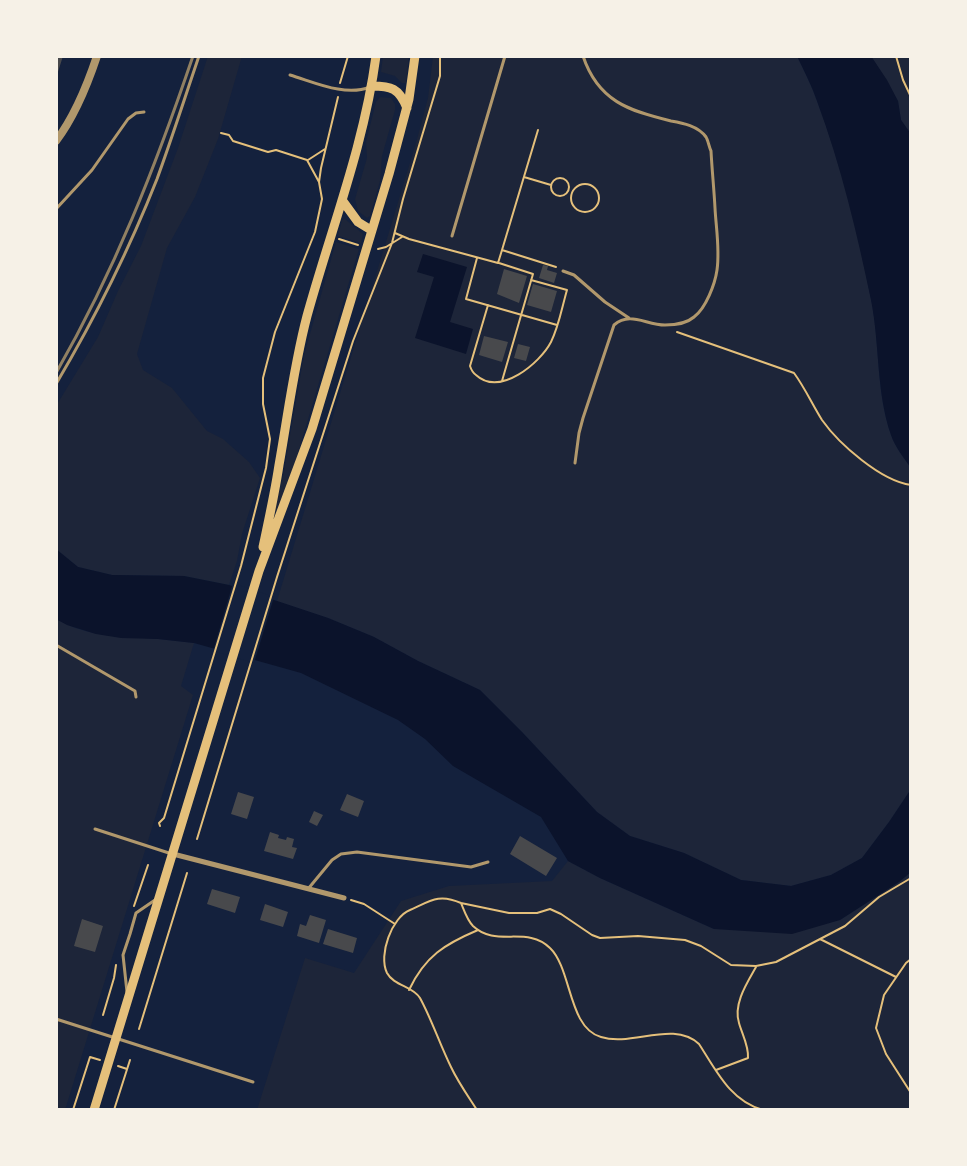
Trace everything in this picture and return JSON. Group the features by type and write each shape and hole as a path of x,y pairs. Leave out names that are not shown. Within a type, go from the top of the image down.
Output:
{"main road":[{"path":"94,1110 258,571 279,466 297,356 363,129 376,56"},
{"path":"258,571 312,430 370,248 371,230 407,108 415,56"},
{"path":"372,86 388,86 396,90 407,108"},
{"path":"342,200 358,222 371,230"}],"street":[{"path":"56,141 70,121 81,99 96,56"},
{"path":"173,854 344,898"}],"lane":[{"path":"56,384 89,328 131,240 156,179 199,56"},
{"path":"452,236 506,56"},
{"path":"563,271 574,275 605,302 630,318 664,325 680,324 694,317 704,304 717,271 718,252 711,151 706,137 686,124 641,112 618,102 604,93 594,80 583,56"},
{"path":"290,75 340,89 361,90 372,86"},
{"path":"56,209 72,194 92,170 128,119 136,113 144,112"},
{"path":"575,463 584,418 610,334 620,320 630,318"},
{"path":"56,644 135,692 136,697"},
{"path":"95,830 173,854"},
{"path":"307,889 332,860 341,854 357,852 472,867 488,862"},
{"path":"127,1002 123,955 136,913 160,897"},
{"path":"56,1019 253,1082"}],"path":[{"path":"319,182 325,149 348,56"},
{"path":"197,839 277,577 353,341 392,243 440,76 440,56"},
{"path":"896,56 903,80 911,97"},
{"path":"498,263 538,130"},
{"path":"160,826 159,823 164,818 241,566 266,468 270,440 263,404 263,378 275,332 316,232 322,199 319,182 307,160 276,150 268,152 233,141 229,135 221,133"},
{"path":"307,160 325,149"},
{"path":"524,177 551,185"},
{"path":"557,179 564,179 569,184 568,192 563,196 556,196 551,190 551,185 557,179"},
{"path":"590,184 598,191 599,202 592,210 581,211 573,204 572,193 579,185 590,184"},
{"path":"568,192 572,193"},
{"path":"395,232 402,236 533,274 502,381"},
{"path":"331,237 379,249 402,236"},
{"path":"502,250 557,267 557,269 563,271"},
{"path":"477,257 466,299 557,325"},
{"path":"488,305 470,366 476,376 490,382 502,381 516,377 530,368 543,354 551,341 557,325 567,290 531,280"},
{"path":"677,332 794,374 803,385 821,418 833,434 869,466 911,485"},
{"path":"140,1029 187,873"},
{"path":"477,1110 452,1069 418,995 393,981 386,972 384,950 395,924 405,912 438,898 449,898 509,913 536,913 550,909 600,938 638,936 685,940 701,946 731,965 756,966 776,962 845,926 880,897 911,878"},
{"path":"344,898 364,904 395,924"},
{"path":"460,902 471,924 483,934 503,937 528,936 541,941 551,949 560,964 579,1018 586,1028 598,1037 612,1040 679,1033 694,1039 727,1087 741,1100 754,1108 763,1110"},
{"path":"409,990 417,973 432,956 454,940 478,930"},
{"path":"820,939 896,977"},
{"path":"911,959 906,963 884,996 876,1028 886,1054 911,1093"},
{"path":"716,1070 748,1058 748,1052 738,1020 740,996 756,966"},
{"path":"73,1110 90,1057"},
{"path":"114,1110 130,1060"}],"shaded area":[{"path":"208,56 242,56 218,139 195,197 167,248 137,354 143,370 172,388 207,431 223,439 249,462 260,478 242,534 237,561 229,585 184,576 112,575 78,567 56,549 56,406 98,337 118,291 141,246 178,148"},
{"path":"383,56 409,56 406,83 402,83 395,76 381,72"},
{"path":"433,56 797,56 813,90 826,126 849,201 872,304 886,419 895,444 911,468 911,789 862,858 831,875 791,886 741,880 684,853 630,836 597,812 480,690 418,661 374,637 328,618 277,601 416,143 428,98"},
{"path":"797,56 871,56 898,101 901,120 911,134 911,468 895,444 886,418 880,385 874,317 854,225 826,125 813,90"},
{"path":"871,56 911,56 911,134 901,120 898,101"},
{"path":"380,97 391,98 395,104 395,110 382,156 380,181 370,216 367,218 358,211 355,199 367,158 366,142 376,102"},
{"path":"345,219 363,234 361,243 338,236 342,220"},
{"path":"336,242 359,249 294,466 270,528 283,476 304,355"},
{"path":"423,254 467,267 450,322 473,329 466,354 415,338 434,277 417,272"},
{"path":"56,549 78,567 112,575 184,576 229,585 328,618 374,637 418,661 480,690 597,812 630,836 684,853 741,880 791,886 831,875 862,858 911,789 911,872 899,882 840,920 792,934 714,929 600,878 568,861 541,817 453,766 425,739 398,720 301,673 194,643 158,639 121,638 96,634 67,625 56,619"},
{"path":"56,619 81,630 94,633 194,643 181,686 193,695 65,1110 56,1110"},
{"path":"568,861 600,878 714,929 840,920 899,882 911,872 911,1110 257,1110 305,958 354,973 401,901 449,886 552,881"}],"pier":[{"path":"233,583 274,597 254,663 213,651"}],"building":[{"path":"56,56 63,56 57,75 56,75"},
{"path":"543,265 548,266 547,270 557,273 554,283 539,278"},
{"path":"504,269 527,276 519,303 497,294"},
{"path":"533,284 557,291 551,312 527,305"},
{"path":"484,336 508,342 502,362 479,355"},
{"path":"518,344 530,347 526,361 514,358"},
{"path":"238,792 254,797 247,819 231,814"},
{"path":"347,794 364,801 358,817 340,810"},
{"path":"314,811 323,815 317,826 309,822"},
{"path":"270,832 279,835 278,838 286,840 287,837 294,839 292,847 297,848 293,859 264,851"},
{"path":"520,836 557,858 546,876 510,854"},
{"path":"212,889 240,897 235,913 207,904"},
{"path":"265,904 288,912 283,927 260,920"},
{"path":"310,915 326,920 319,943 297,936 300,924 306,926"},
{"path":"82,919 103,926 95,952 74,946"},
{"path":"328,929 357,938 353,953 323,944"}],"railway":[{"path":"56,373 97,296 132,218 149,178 193,56"}]}
